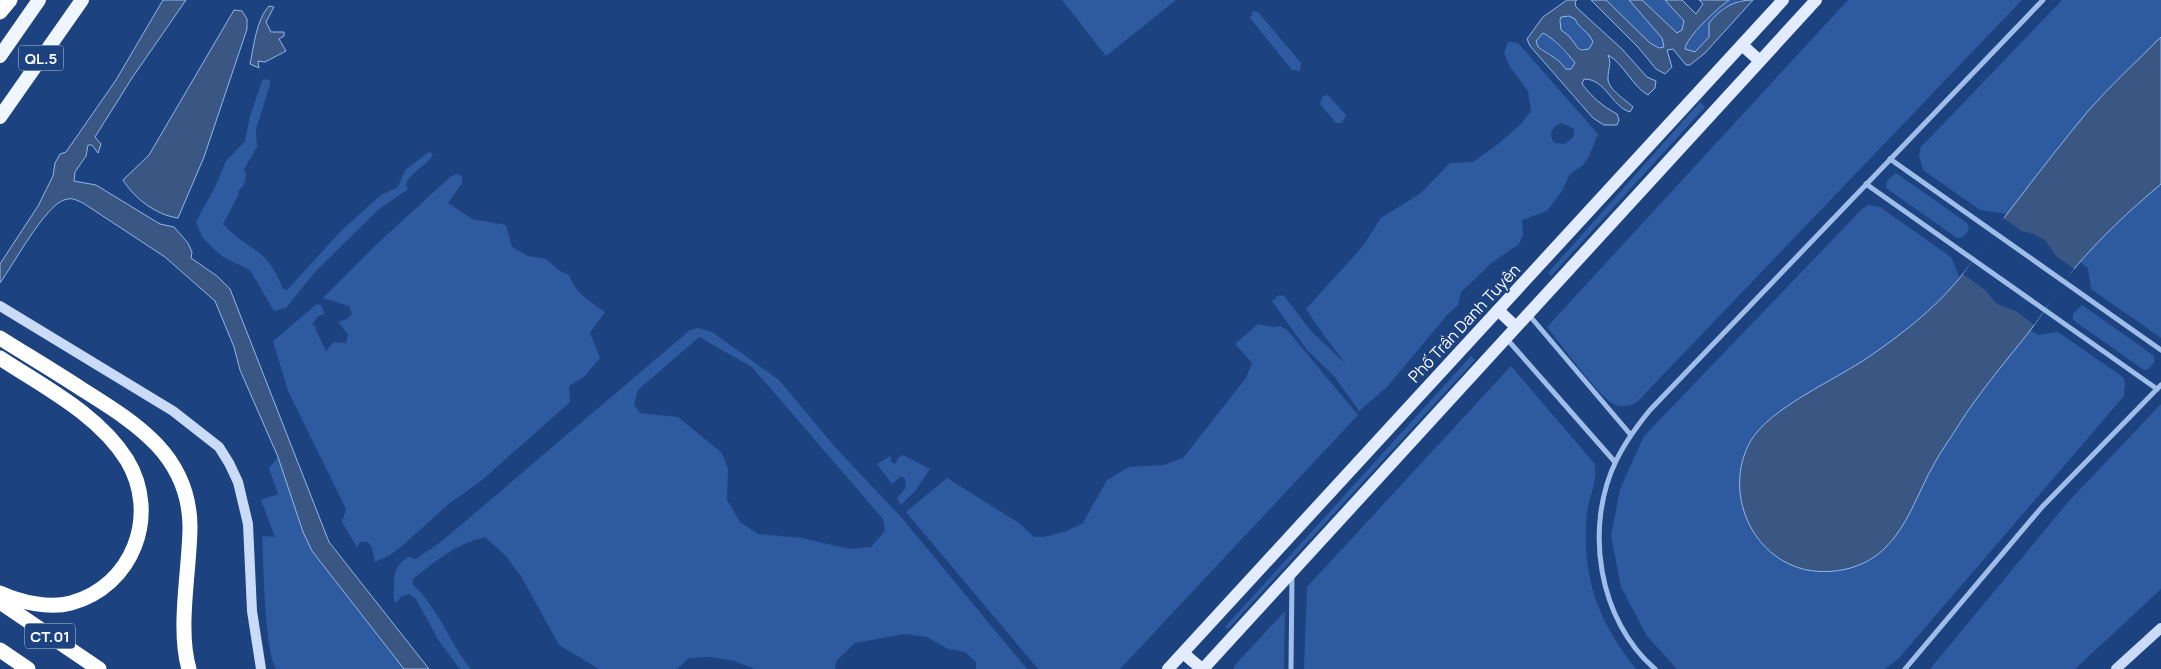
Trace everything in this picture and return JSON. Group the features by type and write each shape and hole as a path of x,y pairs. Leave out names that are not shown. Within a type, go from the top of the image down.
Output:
{"highway":[{"path":"0,12 10,0"},
{"name":"QL.5","path":"0,56 39,0"},
{"name":"QL.5","path":"0,117 82,0"},
{"path":"0,338 140,427 166,455 186,490 190,524 185,624 189,669"},
{"path":"0,358 70,404 107,436 127,461 137,487 141,519 139,539 132,555 123,568 95,593 70,603 32,602 0,593"},
{"name":"CT.01","path":"0,602 99,669"},
{"name":"CT.01","path":"0,650 28,669"}],"main road":[{"name":"Phố Trần Danh Tuyên","path":"1168,669 1783,0"},
{"path":"1183,653 1202,669 1816,0"},
{"path":"1742,45 1760,61"},
{"path":"0,306 166,406 219,447 238,482 248,524 252,611 261,669"},
{"path":"1498,310 1516,327"},
{"path":"2116,669 2161,628"}],"street":[{"path":"1655,669 1630,640 1615,613 1604,584 1599,553 1599,522 1604,491 1615,462 1630,434 1650,410 2043,0"},
{"path":"1890,159 2161,350"},
{"path":"1866,184 2045,310 2159,387 2042,507 1904,669"},
{"path":"1528,314 1630,434"},
{"path":"1506,338 1615,462"},
{"path":"1291,669 1292,571"}],"shaded area":[{"path":"163,0 186,0 132,78 95,137 101,144 98,153 92,145 88,145 86,156 75,172 74,181 96,185 160,224 174,227 188,243 192,252 191,258 217,276 230,289 329,542 429,669 404,669 312,551 303,532 278,457 240,370 234,347 215,301 165,257 83,203 72,199 64,200 48,213 0,283 0,264 38,206 53,176 55,163 60,154 66,152 116,80"},
{"path":"1062,0 1176,0 1106,56"},
{"path":"1567,0 1577,0 1575,2 1576,7 1622,49 1647,77 1656,81 1655,88 1648,95 1642,91 1619,64 1608,55 1610,86 1633,107 1630,112 1623,109 1598,83 1584,79 1582,84 1590,93 1617,114 1619,120 1617,125 1604,125 1593,118 1530,46 1527,39 1543,17","holes":["1569,16 1575,19 1591,38 1593,42 1589,49 1582,50 1578,48 1569,36 1561,30 1561,17","1543,33 1556,42 1575,63 1571,69 1566,69 1558,60 1538,47 1536,41"]},
{"path":"1591,0 1606,0 1650,43 1659,48 1664,47 1662,38 1629,0 1642,0 1677,33 1682,30 1684,21 1665,0 1682,0 1696,14 1703,4 1699,0 1729,0 1696,30 1691,37 1685,49 1695,52 1709,37 1709,23 1718,13 1734,3 1753,0 1705,53 1690,65 1686,65 1673,49 1667,50 1672,67 1665,74 1656,69 1638,47"},
{"path":"1606,0 1629,0 1662,38 1665,43 1664,47 1658,47 1642,37"},
{"path":"1642,0 1665,0 1684,21 1682,31 1677,33 1672,30"},
{"path":"1729,0 1740,0 1723,8 1709,23 1709,37 1695,52 1685,49 1687,43 1697,30 1717,9"},
{"path":"1848,0 2022,0 1637,402 1626,406 1614,404 1590,381 1547,327"},
{"path":"2062,0 2161,0 2161,338 2091,289 2088,268 2014,215 1980,210 1923,170 1919,155 1921,147"},
{"path":"269,6 274,7 266,22 271,32 284,32 284,36 279,39 286,51 265,62 258,61 259,68 250,64 258,26"},
{"path":"234,10 242,11 247,19 247,29 204,157 178,218 170,216 146,205 123,180 149,155"},
{"path":"1253,11 1258,12 1301,63 1300,71 1292,70 1250,18"},
{"path":"1569,16 1584,27 1589,34 1593,42 1589,49 1577,46 1561,30 1561,17"},
{"path":"1543,33 1550,37 1575,63 1571,69 1566,69 1558,59 1538,46 1536,41"},
{"path":"2161,37 2161,184 2126,214 2083,258 2032,328 1984,388 1937,459 1900,530 1877,555 1859,565 1839,571 1807,570 1787,563 1771,552 1757,537 1747,520 1741,501 1742,461 1750,442 1772,417 1882,348 1917,321 1938,301 1966,270 2012,207 2088,111"},
{"path":"1508,42 1518,43 1598,134 1589,156 1583,165 1570,174 1562,191 1547,211 1522,220 1523,235 1519,244 1490,264 1461,292 1458,305 1448,314 1387,387 1359,411 1334,376 1307,350 1272,301 1279,295 1284,296 1311,331 1346,364 1306,309 1363,246 1381,218 1421,193 1450,163 1473,162 1521,124 1531,111 1528,91 1510,67 1504,53","holes":["1562,123 1574,129 1574,136 1565,144 1554,143 1552,140 1551,134 1556,126"]},
{"path":"263,79 270,80 270,84 256,130 257,147 244,169 246,175 244,185 239,190 238,196 223,224 264,257 277,275 283,289 287,290 341,231 381,195 398,187 405,170 429,152 433,154 408,180 406,185 408,189 378,210 315,272 286,308 274,311 250,270 223,257 214,249 202,237 196,222 216,185 226,161 245,141 250,116"},
{"path":"1328,95 1346,115 1342,123 1336,123 1320,104 1323,96"},
{"path":"1700,102 1705,107 1551,276 1548,273"},
{"path":"1896,173 1967,223 1969,229 1963,237 1957,238 1886,188 1887,181"},
{"path":"457,174 462,176 462,183 448,203 472,219 506,225 512,247 528,256 546,259 560,271 569,275 579,292 605,312 590,333 600,358 584,377 569,386 570,402 481,481 450,503 402,546 390,555 375,562 372,548 368,542 360,542 357,547 342,522 346,509 288,391 273,341 317,304 321,305 325,314 318,316 312,325 317,326 315,328 326,351 334,342 346,343 348,334 338,322 347,319 352,314 349,306 323,298 377,244 450,177"},
{"path":"1868,205 1880,207 1951,257 1962,283 2038,335 2058,332 2123,377 2125,383 2124,396 1899,658 1885,669 1677,669 1647,636 1621,587 1611,536 1620,489 1644,436 1862,209"},
{"path":"2082,305 2153,355 2155,361 2149,369 2144,370 2073,320 2073,314"},
{"path":"1258,324 1272,327 1280,326 1288,331 1358,415 1120,669 1038,669 906,512 947,478 1019,523 1034,537 1044,537 1064,532 1083,523 1107,480 1129,467 1164,465 1183,458 1246,378 1252,363 1235,344"},
{"path":"698,328 712,332 779,380 835,447 901,517 1027,669 976,669 976,662 965,652 948,649 927,637 904,634 855,643 836,661 835,669 755,669 734,661 711,657 689,658 677,669 599,669 559,645 521,576 505,555 485,537 447,553 414,578 412,584 429,603 471,669 460,669 439,641 416,599 409,594 401,597 396,603 394,583 398,567 408,557 416,559 442,541 690,330","holes":["699,337 752,367 883,519 885,531 871,547 850,549 801,538 758,534 740,522 727,500 728,469 722,453 678,417 640,413 634,405 638,390"]},
{"path":"1471,356 1475,360 1228,629 1225,627"},
{"path":"1511,366 1594,463 1595,475 1587,512 1586,535 1590,577 1602,615 1611,633 1636,669 1304,669 1307,587"},
{"path":"2161,404 2161,589 2075,669 1930,669 2068,502"},
{"path":"903,455 930,469 915,491 901,505 897,498 906,487 905,479 901,476 892,484 877,464 891,456 891,462 895,464 899,457"},
{"path":"278,457 303,532 312,551 404,669 276,669 272,658 267,625 262,536 275,537 261,500 278,494 269,468"},
{"path":"1285,611 1284,669 1234,669 1234,666"}],"pier":[{"path":"2003,218 2021,231 2034,234 2045,240 2056,256 2074,269 2034,325 2016,311 1997,304 1985,290 1963,274"}]}
